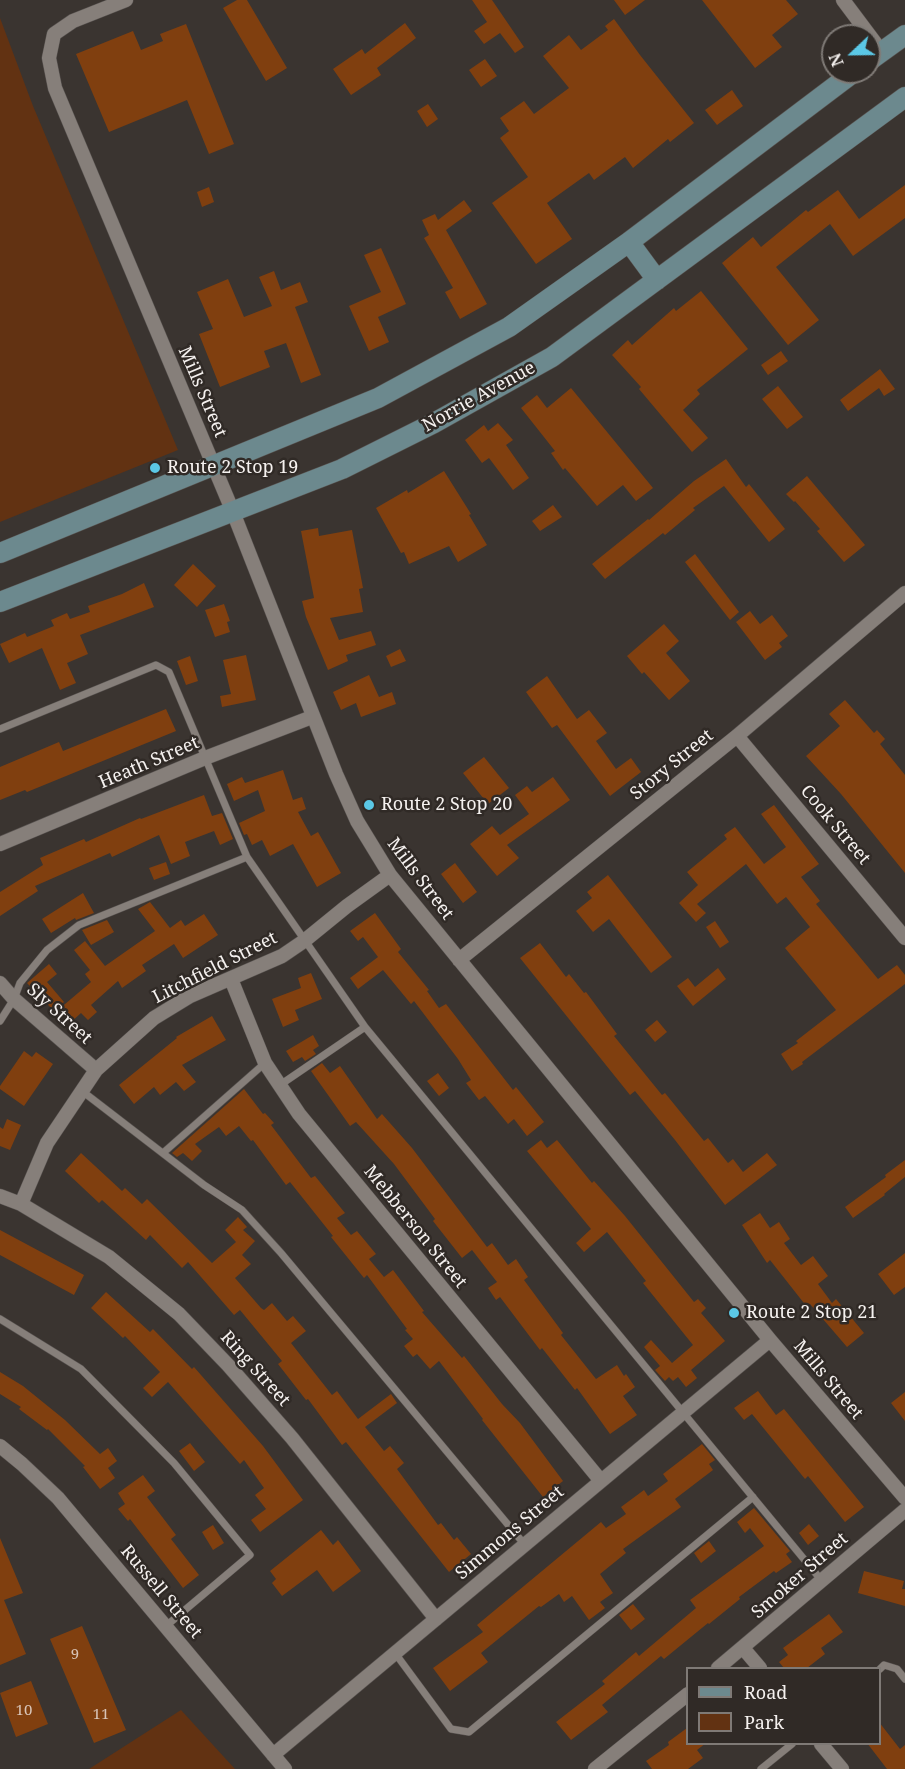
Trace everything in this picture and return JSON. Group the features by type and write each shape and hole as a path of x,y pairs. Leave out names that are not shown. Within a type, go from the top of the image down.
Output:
{"main road":[{"path":"881,52 905,35"},
{"path":"0,553 388,392 509,327 629,242 838,84"},
{"name":"Norrie Avenue","path":"0,602 342,469 434,423 552,357 905,97"},
{"path":"629,242 657,280"}],"street":[{"name":"Mills Street","path":"126,0 74,21 54,34 49,58 55,88 213,465 312,717 357,821 390,875 770,1340 905,1498"},
{"path":"843,0 857,24"},
{"name":"Story Street","path":"459,960 737,736 905,593"},
{"name":"Heath Street","path":"0,844 205,758 312,717"},
{"name":"Cook Street","path":"737,736 905,938"},
{"name":"Litchfield Street","path":"21,1204 48,1143 96,1070 154,1018 190,996 282,956 390,875"},
{"name":"Mebberson Street","path":"231,979 265,1063 299,1114 601,1481"},
{"name":"Sly Street","path":"0,983 14,999 96,1070"},
{"name":"Ring Street","path":"0,1196 21,1204 109,1257 179,1314 228,1365 292,1438 436,1619"},
{"name":"Simmons Street","path":"273,1755 770,1340"},
{"name":"Russell Street","path":"0,1446 58,1498 285,1769"},
{"name":"Smoker Street","path":"719,1667 905,1509"},
{"path":"743,1648 759,1667"},
{"path":"596,1769 686,1695"},
{"path":"823,1745 842,1769"}],"lane":[{"path":"0,729 156,665 169,672 248,857 365,1027 822,1581"},
{"path":"0,1021 14,999 20,983 47,950 79,925 248,857"},
{"path":"280,1085 365,1027"},
{"path":"163,1154 265,1063"},
{"path":"82,1091 204,1185 242,1210 281,1253 525,1545"},
{"path":"0,1318 81,1369 174,1463 250,1555 166,1626"},
{"path":"395,1653 451,1729 469,1732 753,1497"},
{"path":"881,1667 884,1665 897,1669 905,1679"},
{"path":"761,1769 790,1745"}],"green space":[{"path":"0,18 33,106 178,450 0,522"},
{"path":"181,1710 235,1769 89,1769"}],"building":[{"path":"237,0 247,0 287,68 266,81 223,8"},
{"path":"472,0 492,0 524,47 515,53 500,33 484,44 474,31 487,22"},
{"path":"614,0 645,0 625,15"},
{"path":"702,0 786,0 798,14 772,35 782,47 755,68"},
{"path":"614,19 694,123 670,142 668,139 633,168 625,157 594,180 589,173 547,203 572,239 536,264 492,203 528,177 500,138 509,131 500,118 524,101 534,114 569,88 543,56 569,35 581,50 608,30 605,26"},
{"path":"405,23 416,38 377,68 381,75 351,95 333,69 362,49 365,54"},
{"path":"186,24 234,144 209,154 187,100 109,132 76,54 133,31 141,50 163,41 160,34"},
{"path":"485,59 497,76 481,87 469,70"},
{"path":"732,90 743,106 717,125 705,110"},
{"path":"428,104 438,119 427,127 417,111"},
{"path":"905,185 905,218 853,256 830,224 776,267 819,320 788,345 722,263 753,237 761,247 806,210 808,212 838,190 859,219"},
{"path":"209,187 214,202 202,207 197,192"},
{"path":"464,200 472,211 446,230 487,304 460,319 445,292 453,288 424,238 429,235 422,220 435,214 438,220"},
{"path":"381,248 406,304 378,317 389,342 369,351 349,306 381,292 364,255"},
{"path":"274,271 281,290 300,282 308,302 295,307 321,375 301,383 286,343 264,351 270,367 220,387 199,334 213,329 197,292 228,279 244,317 272,306 259,277"},
{"path":"701,291 748,349 697,390 700,394 683,410 708,438 692,452 639,389 641,387 612,355 628,340 632,345 674,308 676,311"},
{"path":"781,351 788,361 768,375 761,365"},
{"path":"880,369 895,389 884,396 879,388 848,411 840,400"},
{"path":"778,386 803,417 787,429 762,399"},
{"path":"571,388 653,488 636,501 623,485 597,506 565,468 563,470 551,453 555,451 521,408 537,395 547,408"},
{"path":"498,423 513,440 506,445 529,478 513,490 489,458 482,463 465,440 484,425 488,431"},
{"path":"726,459 746,487 749,484 785,529 769,542 724,486 693,508 695,510 665,535 663,533 605,579 592,564 649,520 694,481"},
{"path":"444,471 487,545 458,562 449,546 409,564 376,508 407,490 408,493"},
{"path":"807,476 865,545 844,562 817,531 820,529 786,494"},
{"path":"553,505 562,517 540,531 532,521"},
{"path":"318,528 319,536 352,530 363,588 359,589 363,612 330,618 339,640 371,631 376,645 346,655 348,661 328,670 306,617 302,601 314,598 301,531"},
{"path":"695,554 739,612 730,620 685,562"},
{"path":"193,564 216,586 197,607 174,585"},
{"path":"144,583 154,607 80,635 88,654 67,663 76,683 60,690 42,648 9,663 0,644 25,633 27,637 54,626 51,620 67,613 70,619 90,612 88,606 122,594"},
{"path":"224,604 230,621 227,622 230,632 215,637 205,610"},
{"path":"750,611 760,624 772,615 788,636 779,643 782,647 765,660 736,622"},
{"path":"664,624 679,641 666,653 690,681 669,700 627,656"},
{"path":"400,649 406,661 391,667 386,656"},
{"path":"246,655 256,700 222,707 220,696 231,694 223,660"},
{"path":"190,656 198,681 186,685 177,661"},
{"path":"369,675 379,697 392,692 396,704 361,717 356,703 341,710 333,692"},
{"path":"547,676 577,719 589,710 607,733 596,741 616,769 631,758 641,772 610,796 557,725 552,728 526,692"},
{"path":"845,700 874,733 877,730 885,739 880,744 905,775 905,873 841,794 806,756 840,726 829,714"},
{"path":"166,709 176,731 27,792 25,790 0,800 0,767 59,742 63,751"},
{"path":"484,757 509,788 488,804 463,773"},
{"path":"283,770 293,800 302,797 306,809 298,812 311,836 318,832 341,873 317,887 293,844 270,856 262,840 252,845 247,834 244,835 239,823 265,811 258,790 234,801 227,784 242,777 245,783"},
{"path":"553,777 570,800 507,845 519,858 497,876 470,844 492,826 500,835 529,814 515,795 527,786 532,792"},
{"path":"204,795 212,816 222,813 233,839 220,845 214,831 185,842 190,856 171,864 159,835 112,857 110,853 35,886 38,891 0,916 0,892 43,865 40,858 84,839 86,842 140,818"},
{"path":"774,805 819,864 801,877 820,901 816,904 878,979 897,965 905,975 905,984 792,1071 781,1054 798,1043 796,1041 836,1010 785,948 810,927 786,897 777,904 746,864 697,904 706,913 696,922 679,903 698,885 687,872 727,839 724,835 735,827 764,864 786,847 761,814"},
{"path":"166,862 170,874 154,880 149,868"},
{"path":"455,863 477,892 463,903 441,874"},
{"path":"608,875 672,957 651,973 609,919 593,932 576,911 592,898 587,892"},
{"path":"83,893 94,913 76,920 75,918 51,933 42,919"},
{"path":"150,902 170,928 181,920 185,926 204,914 218,935 183,958 174,944 142,965 146,971 122,988 118,981 91,1005 97,1012 88,1020 81,1013 70,1023 58,1010 91,982 85,974 90,970 74,950 85,941 105,966 155,931 138,909"},
{"path":"375,913 401,949 398,952 429,990 427,991 439,1008 446,1004 513,1090 516,1087 544,1122 527,1136 514,1119 508,1124 485,1096 479,1100 466,1083 471,1080 458,1059 414,1001 411,1004 383,970 358,989 350,978 378,957 363,937 358,941 350,931"},
{"path":"107,920 114,932 91,945 82,930"},
{"path":"715,921 729,942 720,948 706,927"},
{"path":"540,943 566,977 569,974 584,993 586,992 617,1034 614,1036 662,1095 665,1093 704,1141 708,1138 728,1163 733,1159 743,1172 767,1153 777,1165 725,1205 635,1091 630,1095 520,958"},
{"path":"49,964 57,974 47,982 64,1002 54,1011 27,983"},
{"path":"718,968 726,979 693,1006 677,986 688,978 695,987"},
{"path":"311,973 322,999 295,1010 299,1020 283,1027 272,999 301,988 298,978"},
{"path":"212,1016 226,1040 182,1065 196,1082 184,1091 176,1082 160,1095 154,1087 134,1104 119,1085 176,1037"},
{"path":"657,1020 667,1032 655,1042 645,1030"},
{"path":"313,1035 319,1046 313,1050 316,1054 305,1061 302,1057 293,1062 286,1051"},
{"path":"24,1051 32,1057 36,1052 53,1064 24,1106 0,1089 0,1086"},
{"path":"322,1063 330,1073 340,1066 377,1119 382,1114 412,1148 487,1247 492,1243 508,1265 516,1259 528,1277 524,1280 563,1333 561,1335 596,1379 617,1365 624,1376 626,1374 635,1387 623,1396 637,1415 610,1434 577,1388 575,1390 542,1348 540,1350 500,1297 496,1300 488,1288 497,1282 472,1250 462,1258 433,1221 435,1219 394,1164 356,1122 350,1126 311,1071"},
{"path":"438,1073 449,1088 439,1096 427,1081"},
{"path":"244,1089 263,1114 265,1113 274,1123 271,1125 311,1178 315,1176 345,1213 337,1218 351,1235 357,1231 376,1254 369,1259 384,1277 393,1270 424,1311 422,1312 462,1358 464,1356 520,1423 563,1481 543,1497 439,1361 430,1369 417,1354 413,1357 404,1346 413,1339 367,1275 364,1278 290,1182 286,1185 253,1140 251,1141 239,1126 226,1136 219,1127 195,1144 202,1151 192,1161 183,1153 177,1157 172,1153"},
{"path":"7,1119 21,1125 10,1150 0,1146 0,1127 3,1129"},
{"path":"541,1140 547,1148 557,1140 592,1183 594,1181 625,1216 694,1302 698,1299 706,1308 701,1313 725,1341 691,1370 697,1378 686,1387 678,1377 673,1381 669,1377 665,1381 655,1370 660,1366 644,1347 651,1340 672,1363 693,1345 643,1283 646,1281 607,1232 584,1252 576,1243 591,1229 527,1151"},
{"path":"81,1153 122,1191 125,1188 142,1204 147,1199 212,1263 236,1242 225,1230 238,1217 247,1227 243,1230 255,1241 242,1255 251,1264 235,1278 264,1310 272,1303 287,1321 293,1316 306,1331 291,1343 332,1395 337,1391 358,1419 391,1394 397,1403 365,1427 384,1451 390,1446 404,1463 397,1469 438,1525 441,1523 454,1540 457,1537 471,1554 449,1572 346,1442 342,1445 308,1399 306,1400 278,1364 282,1361 240,1310 234,1315 188,1262 182,1268 150,1235 146,1240 102,1200 99,1203 65,1171"},
{"path":"905,1160 905,1177 853,1218 845,1207"},
{"path":"760,1213 770,1228 779,1222 790,1239 784,1243 801,1265 813,1256 828,1276 818,1284 832,1303 836,1299 864,1333 847,1347 810,1304 807,1307 770,1260 767,1263 742,1225"},
{"path":"0,1230 84,1275 74,1295 0,1255"},
{"path":"905,1253 905,1287 894,1295 878,1274"},
{"path":"106,1292 150,1332 153,1329 192,1369 194,1367 263,1446 303,1500 260,1532 251,1520 266,1509 255,1495 264,1488 244,1460 240,1464 168,1382 152,1397 143,1388 160,1372 125,1336 123,1338 91,1308"},
{"path":"0,1372 23,1386 65,1420 100,1454 108,1448 117,1461 108,1468 115,1478 100,1489 83,1467 85,1466 48,1429 19,1409 21,1407 0,1394"},
{"path":"758,1391 776,1415 784,1409 864,1507 845,1522 808,1476 805,1479 752,1414 744,1420 734,1408"},
{"path":"905,1392 905,1421 891,1403"},
{"path":"190,1443 205,1462 194,1471 179,1451"},
{"path":"702,1444 715,1460 709,1464 713,1470 675,1499 681,1507 623,1549 626,1553 600,1574 613,1593 600,1602 605,1608 589,1620 572,1596 564,1602 559,1594 541,1607 539,1606 481,1653 488,1662 450,1691 433,1668 483,1632 477,1625 601,1522 606,1528 626,1514 621,1507 644,1490 648,1496 668,1481 663,1474"},
{"path":"143,1475 155,1491 147,1497 176,1535 171,1539 199,1575 183,1588 130,1519 128,1521 118,1509 125,1504 118,1493"},
{"path":"754,1508 790,1551 786,1554 792,1562 776,1573 774,1571 739,1597 740,1599 664,1659 661,1656 602,1705 608,1712 571,1740 556,1722 605,1684 602,1681 636,1652 639,1656 696,1608 690,1600 764,1546 750,1528 745,1533 737,1522"},
{"path":"809,1524 819,1536 808,1545 799,1533"},
{"path":"213,1525 224,1543 213,1550 202,1532"},
{"path":"321,1530 333,1545 338,1540 361,1571 333,1592 317,1570 282,1596 272,1583 276,1579 270,1571"},
{"path":"0,1538 23,1593 4,1600 26,1654 0,1665"},
{"path":"709,1541 716,1551 701,1563 694,1553"},
{"path":"864,1571 904,1581 902,1589 905,1589 905,1606 858,1593"},
{"path":"633,1604 645,1619 631,1630 619,1615"},
{"path":"829,1614 843,1632 821,1648 825,1654 808,1667 783,1667 779,1662 788,1655 783,1648"},
{"path":"82,1626 126,1730 94,1743 50,1639"},
{"path":"31,1681 48,1724 16,1737 0,1693"},
{"path":"881,1725 900,1749 905,1745 905,1769 887,1769 869,1745 881,1745"},
{"path":"686,1729 686,1745 703,1745 697,1750 703,1758 688,1769 652,1769 646,1761 669,1745 668,1742"}],"place":[{"name":"Route 2 Stop 19","path":"155,468"},
{"name":"Route 2 Stop 20","path":"369,805"},
{"name":"Route 2 Stop 21","path":"734,1313"}]}
